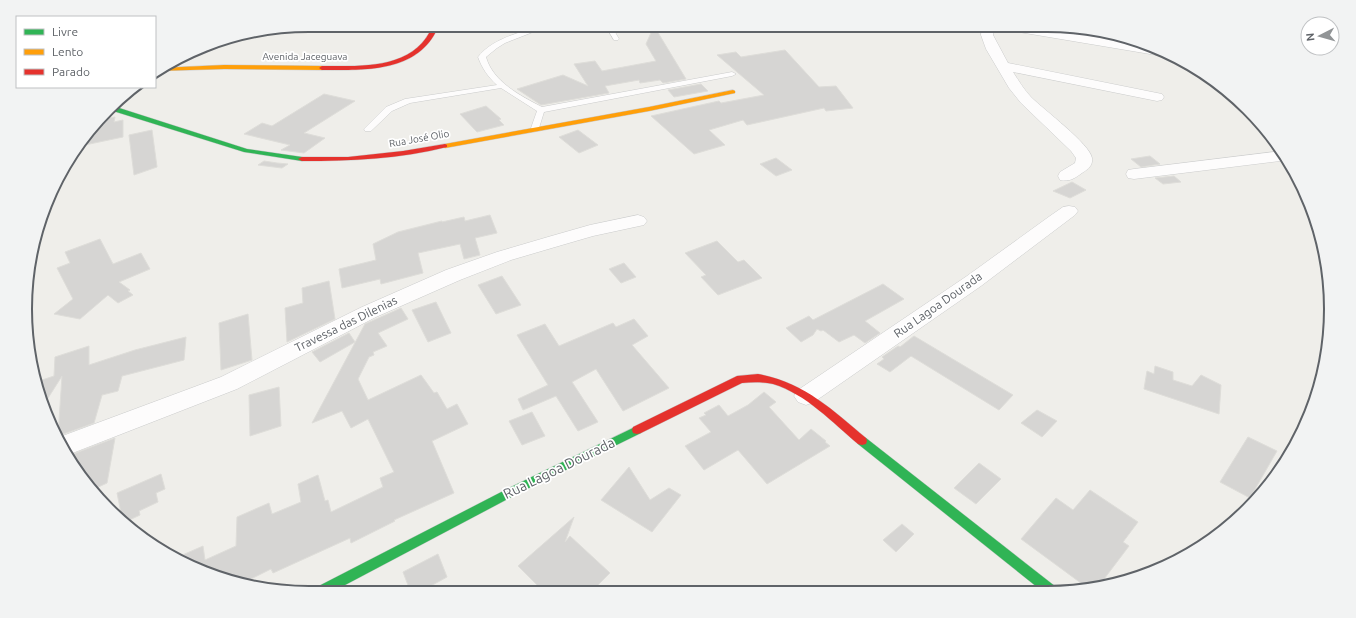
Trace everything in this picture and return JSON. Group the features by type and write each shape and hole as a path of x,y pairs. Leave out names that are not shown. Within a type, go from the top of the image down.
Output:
{"street":[{"name":"Avenida Jaceguava","path":"169,70 240,67 349,68 389,63 410,56 421,48 432,32"},
{"path":"987,32 987,35 993,49 1014,85 1026,100 1078,148 1084,158 1083,165 1066,176"},
{"path":"1043,32 1139,48"},
{"path":"1004,66 1157,97"},
{"name":"Rua José Olio","path":"117,110 229,147 246,151 301,160 348,159 403,153 733,92"},
{"path":"1134,174 1278,157"},
{"name":"Rua Lagoa Dourada","path":"806,396 974,280 1020,247 1037,232 1069,211"},
{"name":"Travessa das Dilenias","path":"67,445 229,384 369,312 453,275 504,256 555,241 590,231 638,221"},
{"name":"Rua Lagoa Dourada","path":"330,586 517,489 741,379 752,376 765,377 786,383 806,396 1046,586"}],"lane":[{"path":"530,32 494,46 486,51 482,57 483,64 502,86 541,110 732,74"},
{"path":"612,32 616,39"},
{"path":"368,129 389,109 408,102 502,86"},
{"path":"535,128 541,110"}],"building":[{"path":"651,32 658,32 686,79 663,83 660,80 640,83 639,80 605,86 609,93 541,105 517,89 563,75 588,86 574,64 595,61 602,71 656,61 646,44"},
{"path":"785,50 819,87 836,86 853,108 826,111 824,108 747,125 743,120 709,130 725,145 694,154 651,116 719,101 721,103 764,95 717,55 736,52 741,57"},
{"path":"701,84 708,91 674,97 668,90"},
{"path":"324,94 355,101 304,133 325,138 304,153 281,150 290,145 244,134 262,123 272,126"},
{"path":"486,106 501,119 499,120 504,125 477,132 460,114"},
{"path":"115,117 114,122 123,120 123,137 86,145 89,140 108,118"},
{"path":"152,130 157,167 134,175 129,135"},
{"path":"578,130 598,145 579,153 559,137"},
{"path":"1150,156 1160,164 1141,167 1131,159"},
{"path":"776,158 792,170 776,176 760,164"},
{"path":"264,161 288,164 282,168 258,165"},
{"path":"1174,176 1181,182 1163,184 1155,178"},
{"path":"1072,182 1086,190 1070,198 1053,191"},
{"path":"490,215 497,233 475,238 480,255 464,259 460,244 418,253 423,273 381,284 380,279 342,288 339,269 376,260 373,244 398,232 442,221 464,217 465,221"},
{"path":"100,239 113,264 141,253 150,269 119,282 130,290 128,291 133,295 118,303 108,295 80,319 54,314 73,299 57,268 70,263 65,252"},
{"path":"717,241 738,262 744,260 762,278 718,295 701,277 706,275 685,253"},
{"path":"624,263 636,277 621,283 609,269"},
{"path":"502,276 521,305 496,314 478,285"},
{"path":"329,281 335,319 287,342 285,308 303,303 302,288"},
{"path":"883,284 904,299 865,321 880,333 865,343 854,335 839,342 823,330 821,331 817,329 813,335 801,342 786,328 809,316 813,320"},
{"path":"436,302 451,333 428,342 412,310"},
{"path":"401,308 408,319 378,333 387,346 373,352 374,355 369,357 358,379 368,400 421,375 434,393 437,392 447,409 457,404 468,424 432,441 454,493 394,520 395,521 351,543 350,538 273,573 271,569 249,580 203,565 182,555 203,546 205,560 236,546 237,517 269,503 272,514 301,502 298,484 318,475 325,501 328,500 331,512 383,487 380,478 394,472 368,419 351,428 342,411 312,423 365,324"},
{"path":"248,314 252,360 221,370 219,323"},
{"path":"634,319 648,336 632,345 669,388 623,411 596,369 572,382 598,422 578,431 556,396 523,410 518,399 548,385 517,335 545,324 559,346 613,323 616,327"},
{"path":"349,333 355,342 320,362 312,352"},
{"path":"914,336 1013,395 999,410 911,356 890,372 877,364 884,359 882,357 898,346 900,347"},
{"path":"186,337 184,360 122,376 118,391 102,395 94,423 62,434 59,427 62,376 47,399 41,380 54,376 55,357 89,346 89,365 135,350"},
{"path":"1155,366 1173,372 1173,380 1192,386 1201,375 1221,385 1219,414 1144,389 1147,371 1154,374"},
{"path":"279,387 281,426 250,436 249,395"},
{"path":"764,392 776,402 769,407 799,440 811,429 830,446 767,484 738,450 704,470 685,446 711,432 699,418 706,415 704,413 719,405 728,416 748,405"},
{"path":"1037,410 1057,421 1042,437 1021,423"},
{"path":"532,412 545,436 522,445 509,421"},
{"path":"1248,437 1277,451 1250,498 1220,482"},
{"path":"115,438 107,483 97,488 73,454"},
{"path":"979,463 1001,479 976,504 954,488"},
{"path":"629,467 650,500 669,488 681,495 652,532 601,500"},
{"path":"161,474 165,489 156,493 158,502 139,511 140,515 129,520 121,512 117,493"},
{"path":"1090,490 1138,522 1123,542 1129,546 1103,581 1082,584 1021,539 1056,498 1073,510"},
{"path":"574,517 565,542 570,536 610,573 597,586 538,586 518,566"},
{"path":"902,524 914,534 896,552 883,540"},
{"path":"438,554 447,577 431,586 408,586 403,572"}],"traffic: fast":[{"path":"117,110 246,151 302,159"},
{"path":"330,586 517,489 637,430"},
{"path":"862,441 1046,586"}],"traffic: slow":[{"path":"169,69 224,67 322,68"},
{"path":"445,146 649,109 733,92"}],"traffic: jam":[{"path":"322,68 370,67 394,63 405,59 418,51 432,32"},
{"path":"302,159 348,159 403,153 445,146"},
{"path":"637,430 741,379 758,378 775,381 806,396 862,441"}]}
